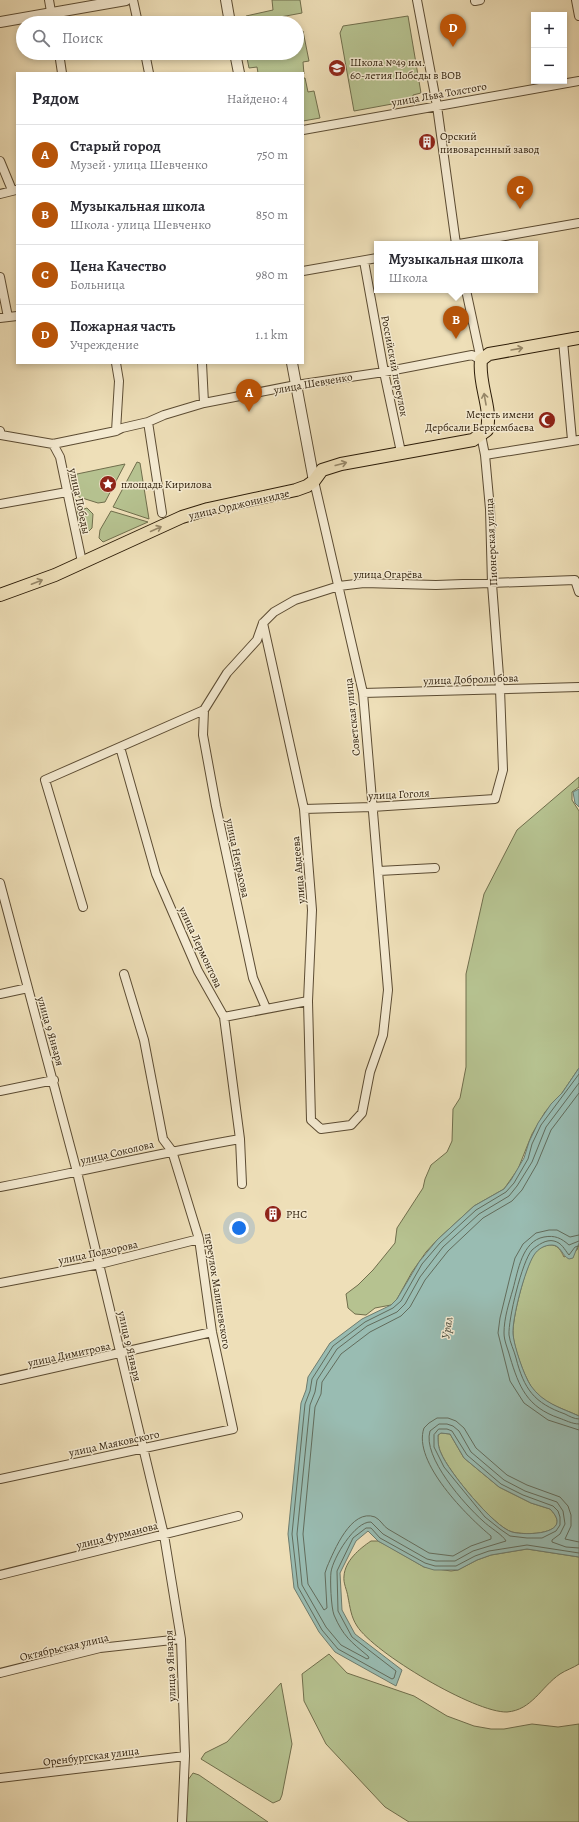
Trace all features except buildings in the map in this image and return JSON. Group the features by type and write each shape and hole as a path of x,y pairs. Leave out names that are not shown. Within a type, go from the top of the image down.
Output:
{"main road":[{"path":"481,360 489,354 579,338"},
{"name":"Пионерская улица","path":"481,360 480,370 489,421 487,430 482,435"},
{"name":"улица Орджоникидзе","path":"0,595 36,582 182,517 208,509 296,490 307,486 314,481 322,470 341,464 401,452 466,442 482,435"}],"street":[{"path":"48,0 52,16"},
{"path":"31,16 126,0"},
{"path":"133,0 136,16"},
{"path":"226,0 229,16"},
{"path":"417,0 437,106 458,241"},
{"path":"576,0 579,16"},
{"path":"0,22 16,19"},
{"path":"60,60 62,72"},
{"path":"146,60 149,72"},
{"path":"237,60 239,72"},
{"name":"улица Льва Толстого","path":"304,130 579,81"},
{"path":"0,161 15,190 0,194"},
{"path":"474,241 579,222"},
{"path":"304,271 374,259"},
{"name":"Российский переулок","path":"364,261 384,372 401,452"},
{"path":"0,278 4,318 16,316"},
{"name":"Пионерская улица","path":"467,293 481,360"},
{"path":"485,455 576,440 563,341"},
{"name":"улица Шевченко","path":"0,433 54,444 116,431 122,428 148,422 164,414 204,404 296,385 384,372 472,355 481,360"},
{"path":"116,364 118,381 116,431"},
{"path":"202,364 204,404"},
{"name":"Советская улица","path":"292,364 314,481 340,586 363,693 388,990 383,1035 370,1072 362,1113 351,1125 321,1129 311,1120"},
{"path":"148,422 162,513"},
{"name":"Пионерская улица","path":"482,435 490,509 492,584 500,690 503,770 495,799"},
{"name":"улица Победы","path":"54,444 60,457 82,562"},
{"path":"0,504 67,492"},
{"name":"улица Огарёва","path":"204,710 227,673 258,640 263,623 274,612 295,600 340,586 364,582 436,585 575,580 579,592"},
{"name":"улица Авдеева","path":"263,623 304,809 312,910 308,1001 311,1120"},
{"name":"улица Добролюбова","path":"363,693 579,687"},
{"path":"83,907 45,780 204,710"},
{"name":"улица Некрасова","path":"204,710 203,735 252,978 266,1008"},
{"name":"улица Лермонтова","path":"120,747 156,874 198,971 224,1017 240,1139 242,1184"},
{"name":"улица Гоголя","path":"304,809 372,807 495,799"},
{"path":"379,871 436,868"},
{"name":"улица 9 Января","path":"0,883 2,898 54,1080 100,1264 164,1535 181,1639 185,1756 182,1822"},
{"name":"переулок Малишевского","path":"124,974 144,1040 163,1139 172,1151 199,1239 212,1332 233,1429"},
{"path":"0,994 28,988"},
{"path":"224,1017 308,1001"},
{"path":"0,1091 54,1080"},
{"name":"улица Соколова","path":"0,1187 172,1151 240,1139"},
{"name":"улица Подзорова","path":"0,1283 100,1264 199,1239"},
{"name":"улица Димитрова","path":"0,1380 121,1354 212,1332"},
{"name":"улица Маяковского","path":"0,1479 233,1429"},
{"name":"улица Фурманова","path":"0,1575 238,1516"},
{"name":"Октябрьская улица","path":"0,1673 100,1648 181,1639"},
{"name":"Оренбургская улица","path":"0,1778 185,1756"}],"green space":[{"path":"272,0 300,0 302,13 286,16 246,16 273,10"},
{"path":"408,16 421,93 413,95 414,100 354,111 340,33 343,26"},
{"path":"304,36 309,61 303,62 304,72 258,72 257,67 249,68 247,60 304,60"},
{"path":"304,78 308,92 314,91 320,118 304,121"},
{"path":"137,462 140,463 149,519 113,507"},
{"path":"125,464 105,502 98,503 79,497 74,478 77,474"},
{"path":"87,508 93,514 92,528 88,532 80,532 77,527 76,516 78,511"},
{"path":"111,511 148,522 103,542 99,538 100,530"},
{"path":"579,777 579,787 572,792 572,800 579,811 579,1068 562,1093 545,1112 532,1134 518,1169 504,1189 474,1206 437,1240 426,1252 412,1272 397,1299 391,1305 375,1308 366,1315 355,1314 348,1308 346,1294 358,1285 373,1270 395,1243 397,1228 423,1188 431,1165 447,1152 452,1141 453,1109 460,1098 466,1067 466,974 484,894 517,830"},
{"path":"579,1243 579,1416 551,1404 536,1393 532,1388 521,1365 514,1340 513,1327 520,1293 530,1261 534,1254 543,1247 552,1245 559,1248 564,1257 577,1250"},
{"path":"441,1433 450,1434 464,1458 499,1487 531,1503 550,1509 556,1517 557,1524 553,1528 546,1531 528,1534 512,1532 504,1528 483,1510 462,1485 445,1461 438,1444 438,1435"},
{"path":"371,1541 378,1541 424,1567 451,1571 458,1570 477,1560 491,1555 527,1549 579,1557 579,1664 553,1679 530,1703 516,1710 507,1712 492,1710 472,1703 426,1680 383,1651 367,1637 353,1619 344,1581 345,1571 353,1556"},
{"path":"329,1654 347,1673 414,1696 447,1716 474,1726 491,1729 504,1729 532,1724 558,1727 579,1724 579,1822 409,1822 385,1807 326,1744 304,1701 302,1674"},
{"path":"281,1683 292,1744 282,1795 280,1800 273,1803 201,1759 205,1753 227,1742"},
{"path":"193,1773 199,1775 268,1822 185,1822 188,1780"}],"water":[{"path":"579,789 579,807 575,803 573,792"},
{"name":"Урал","path":"579,1068 579,1243 573,1258 567,1258 555,1245 546,1246 537,1251 534,1255 530,1262 520,1294 513,1327 513,1334 520,1361 531,1386 547,1401 579,1416 579,1557 527,1549 491,1555 477,1560 458,1570 434,1570 424,1567 378,1541 368,1531 356,1541 340,1573 342,1610 355,1634 402,1670 396,1686 335,1652 319,1632 294,1588 288,1534 301,1403 306,1390 308,1377 330,1343 362,1319 391,1305 397,1299 419,1262 437,1240 474,1206 504,1189 524,1158 529,1142 538,1123 551,1104 562,1093","holes":["441,1433 450,1434 464,1458 499,1487 531,1503 550,1509 556,1517 557,1524 553,1528 546,1531 528,1534 512,1532 494,1520 483,1510 462,1485 445,1461 439,1449 438,1435"]}],"place":[{"name":"Пожарная часть","path":"453,47"},
{"name":"Школа №49 им. 60-летия Победы в ВОВ","path":"337,68"},
{"name":"Орский пивоваренный завод","path":"427,142"},
{"name":"Цена Качество","path":"520,209"},
{"name":"Музыкальная школа","path":"456,339"},
{"name":"Старый город","path":"249,412"},
{"name":"Мечеть имени Дербсали Беркембаева","path":"547,420"},
{"name":"площадь Кирилова","path":"108,484"},
{"name":"РНС","path":"273,1214"}]}
